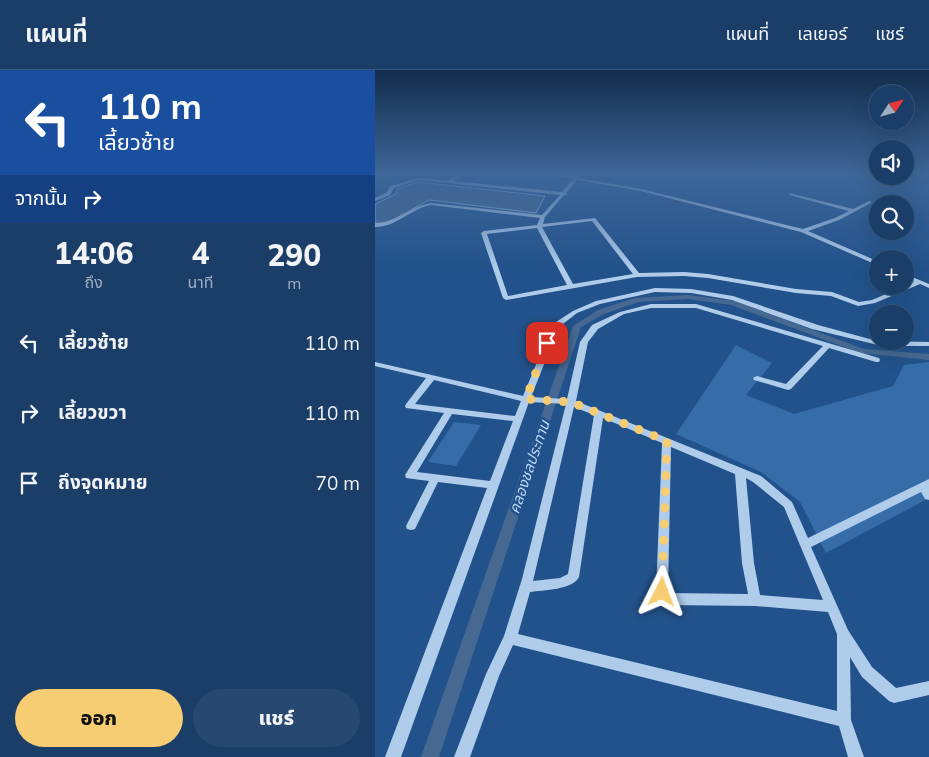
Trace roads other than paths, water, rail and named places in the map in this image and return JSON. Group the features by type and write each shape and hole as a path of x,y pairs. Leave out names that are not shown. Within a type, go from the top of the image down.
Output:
{"street":[{"path":"375,225 389,224 422,205"},
{"path":"440,205 543,217"},
{"path":"539,226 543,217 554,205"},
{"path":"701,205 803,231 869,260"},
{"path":"834,205 853,210"},
{"path":"803,231 837,219 863,205"},
{"path":"637,275 593,219 484,234 506,298 637,275 684,274 796,291 832,294 858,304 873,302 920,282"},
{"path":"539,226 571,287"},
{"path":"914,280 929,286"},
{"path":"393,757 518,419 555,326 575,312 598,302 655,290 691,291 733,298 815,327 882,344 929,344"},
{"path":"462,757 493,674 510,638 525,587 584,342 595,327 622,314 651,306 697,306 764,324 827,346 876,360"},
{"path":"757,378 788,387 827,346"},
{"path":"375,373 378,364 526,399 571,402 757,479 788,506 806,544 843,634 867,672 894,696 929,688"},
{"path":"431,378 409,406 518,419"},
{"path":"450,411 410,475 494,485"},
{"path":"525,587 561,583 573,577 599,413"},
{"path":"667,441 662,592 666,599 755,600 831,606"},
{"path":"739,471 748,564 755,600"},
{"path":"411,526 435,478"},
{"path":"806,544 926,484 929,496"},
{"path":"843,634 843,720 857,757"},
{"path":"510,638 843,720"}],"waterway":[{"name":"คลองชลประทาน","path":"430,757 577,326 601,312 638,300 688,297 732,303 863,351 929,357"}]}
